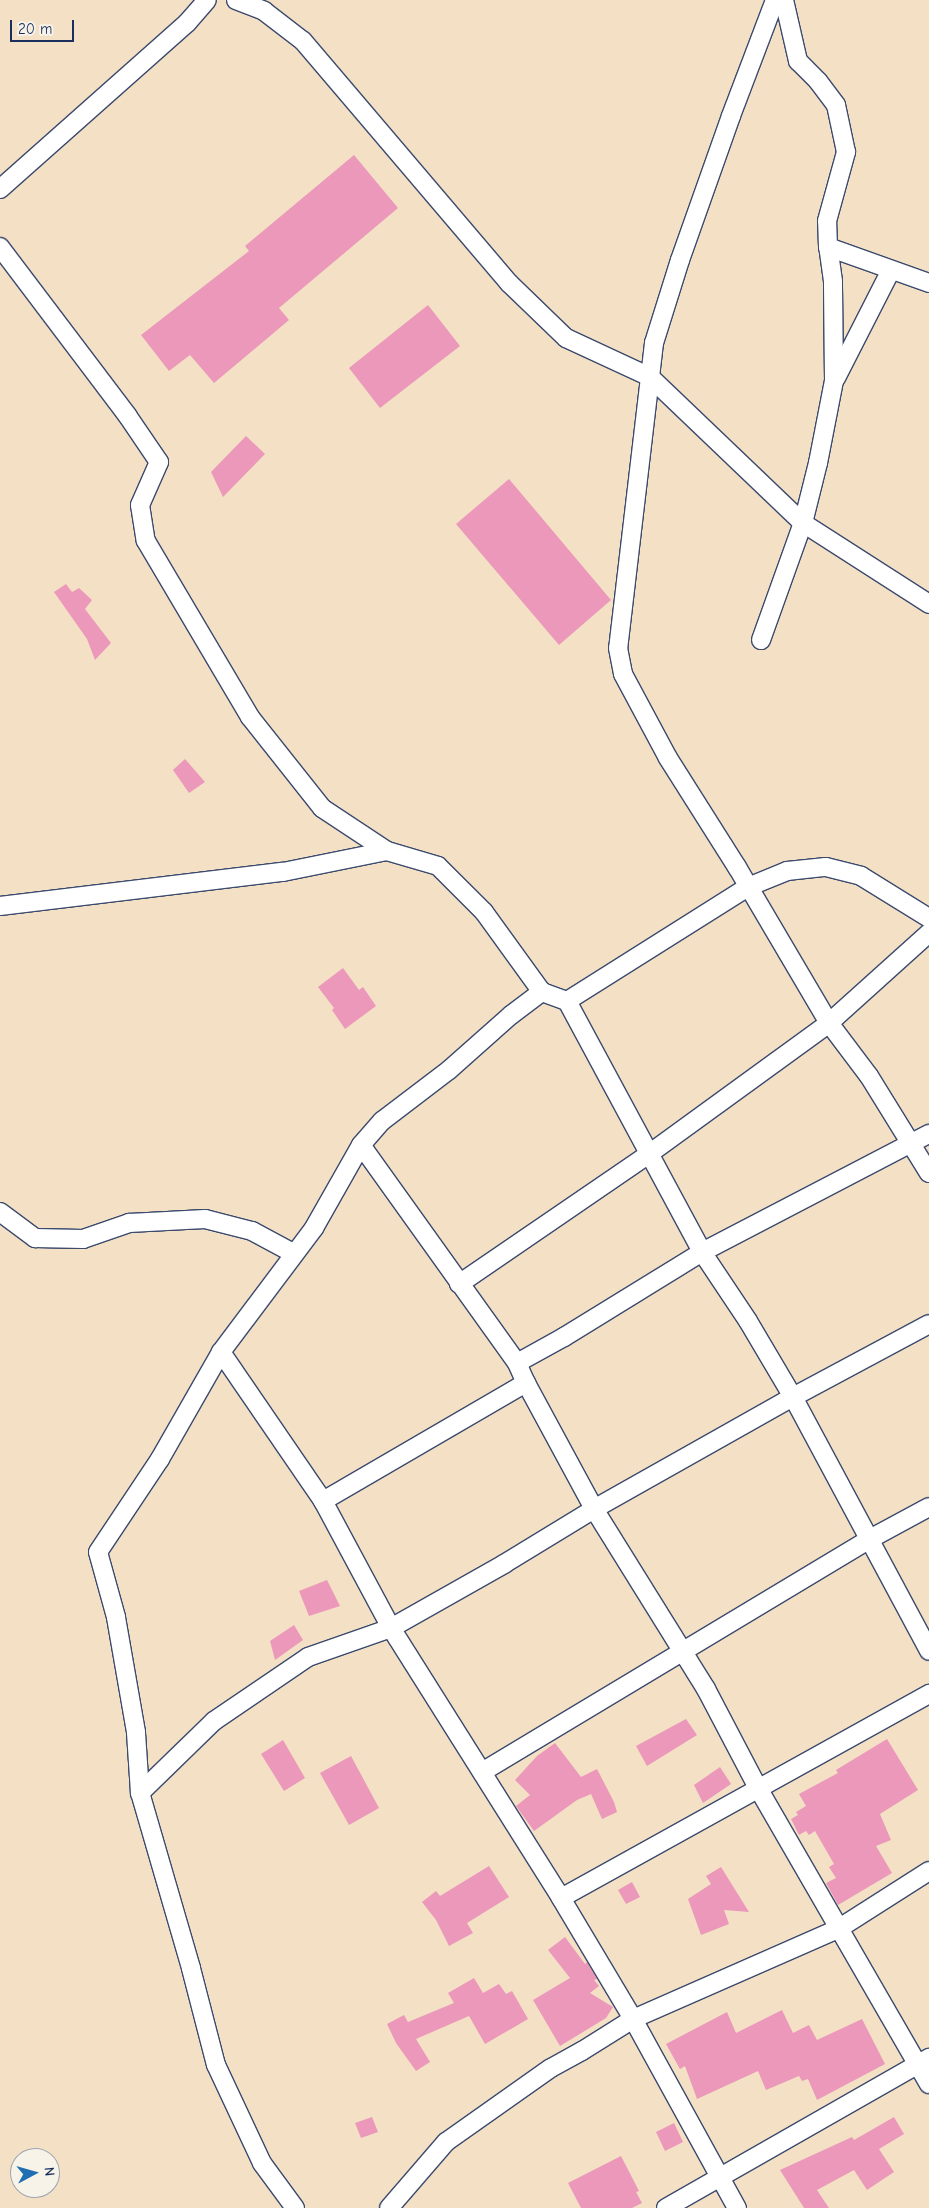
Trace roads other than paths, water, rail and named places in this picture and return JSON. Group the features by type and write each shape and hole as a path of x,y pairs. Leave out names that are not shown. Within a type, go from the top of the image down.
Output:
{"street":[{"path":"0,189 187,23 207,0"},
{"path":"236,0 264,11 303,41 508,283 566,338 650,378 803,523 929,604"},
{"path":"775,0 731,116 680,260 654,343 618,648 623,674 668,758 829,1023 869,1076 929,1173"},
{"path":"761,640 803,523 818,463 834,381 833,281 828,247 827,221 846,152 836,105 818,80 798,61 784,0"},
{"path":"0,247 127,415 159,462 140,505 146,541 250,717 322,808 387,851 438,866 484,912 542,992 567,1001 702,1252 748,1321 793,1397 929,1651"},
{"path":"828,247 929,283"},
{"path":"834,381 891,270"},
{"path":"0,906 283,872 387,851"},
{"path":"567,1001 748,887 787,871 826,867 862,876 929,918"},
{"path":"459,1284 650,1154 829,1023 929,934"},
{"path":"295,2208 262,2163 216,2065 191,1968 140,1793 136,1732 116,1618 98,1552 160,1459 221,1352 293,1253 314,1228 361,1145 382,1121 449,1070 511,1015 542,992"},
{"path":"518,1363 702,1252 929,1134"},
{"path":"361,1145 459,1284 518,1363 526,1383 594,1509 706,1689 758,1788 838,1929 923,2061 929,2084"},
{"path":"0,1212 36,1238 82,1239 128,1223 205,1219 252,1231 293,1253"},
{"path":"140,1793 214,1721 308,1657 391,1628 504,1564 594,1509 793,1397 929,1324"},
{"path":"221,1352 323,1501 391,1628 561,1898 633,2019 737,2208"},
{"path":"323,1501 526,1383"},
{"path":"482,1772 868,1540 929,1507"},
{"path":"561,1898 929,1694"},
{"path":"389,2208 446,2142 551,2068 633,2019 838,1929 929,1871"},
{"path":"666,2208 721,2179 923,2061"}]}
